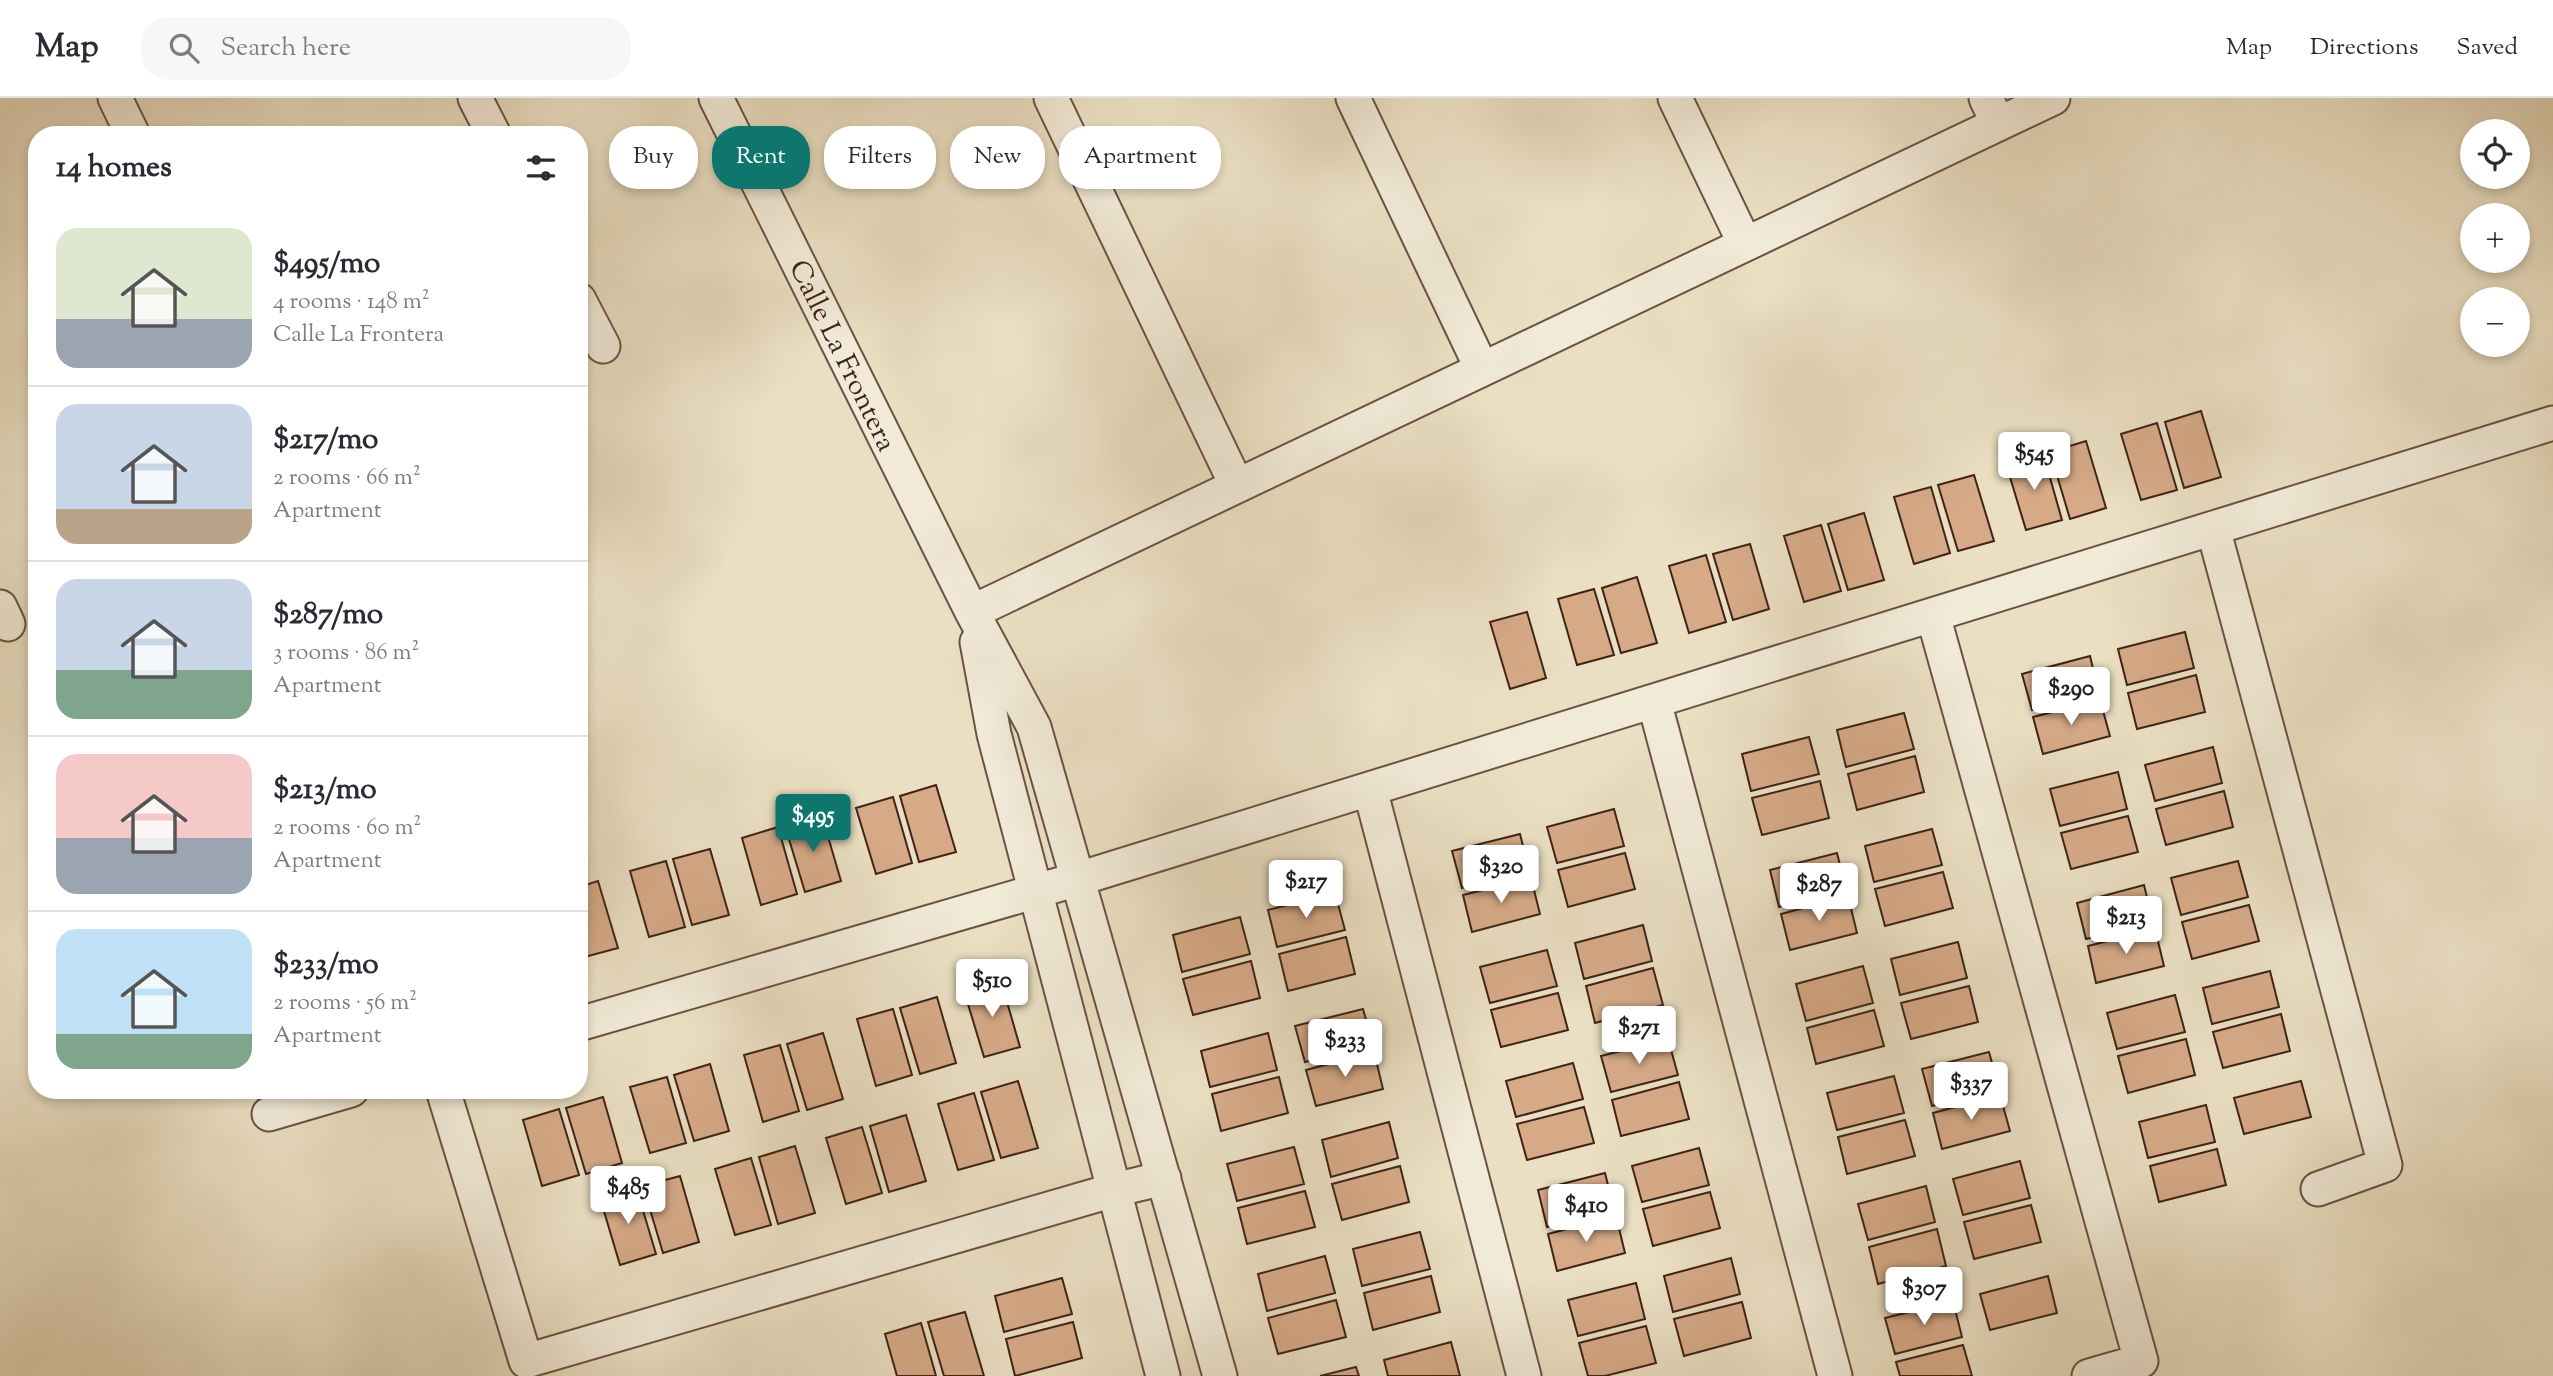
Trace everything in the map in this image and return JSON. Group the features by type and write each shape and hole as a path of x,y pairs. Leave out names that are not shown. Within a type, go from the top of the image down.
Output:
{"street":[{"path":"115,98 129,126"},
{"path":"475,98 489,126"},
{"name":"Calle La Frontera","path":"716,98 972,612"},
{"path":"1051,98 1237,486"},
{"path":"1353,98 1482,369"},
{"path":"1675,98 1745,244"},
{"path":"972,612 1745,244 1992,111 2053,98"},
{"path":"588,317 603,346"},
{"path":"588,1021 1078,879 2553,423"},
{"path":"2213,528 2385,1165 2318,1189"},
{"path":"972,612 1034,727 1220,1376"},
{"path":"972,612 994,734 1163,1376"},
{"path":"1933,615 2141,1361 2089,1376"},
{"path":"1654,701 1835,1376"},
{"path":"1370,789 1524,1376"},
{"path":"269,1114 320,1099"},
{"path":"446,1099 521,1368 1114,1190 1164,1178"}],"building":[{"path":"2201,411 2221,477 2184,488 2165,422"},
{"path":"2157,423 2177,490 2141,500 2121,434"},
{"path":"2086,441 2106,508 2070,519 2050,452"},
{"path":"2043,453 2062,520 2026,530 2006,464"},
{"path":"1974,475 1994,541 1958,551 1938,485"},
{"path":"1931,487 1950,553 1914,564 1894,497"},
{"path":"1864,513 1884,580 1848,590 1828,524"},
{"path":"1821,525 1841,591 1804,602 1784,536"},
{"path":"1750,544 1769,609 1733,620 1713,554"},
{"path":"1706,555 1726,622 1689,633 1669,566"},
{"path":"1637,577 1657,643 1621,653 1602,588"},
{"path":"1594,589 1614,655 1577,665 1558,599"},
{"path":"1527,612 1546,678 1510,689 1490,622"},
{"path":"2185,632 2194,668 2127,685 2118,649"},
{"path":"2090,656 2099,693 2032,710 2022,674"},
{"path":"2196,675 2205,712 2137,729 2128,693"},
{"path":"2100,700 2110,736 2043,754 2033,717"},
{"path":"1904,713 1914,749 1846,767 1837,730"},
{"path":"1809,737 1819,774 1751,791 1742,754"},
{"path":"2213,747 2222,783 2155,801 2145,765"},
{"path":"1915,756 1924,792 1857,810 1848,774"},
{"path":"2118,772 2127,809 2060,826 2050,789"},
{"path":"1820,781 1829,818 1762,835 1752,798"},
{"path":"936,785 956,852 919,862 900,796"},
{"path":"2224,791 2233,827 2166,845 2156,809"},
{"path":"893,797 912,863 876,874 856,808"},
{"path":"1614,809 1624,846 1557,863 1547,827"},
{"path":"822,816 841,881 805,892 785,826"},
{"path":"2128,816 2138,852 2071,869 2061,833"},
{"path":"778,827 797,894 761,905 742,838"},
{"path":"1932,829 1942,865 1874,882 1865,846"},
{"path":"1520,834 1529,870 1462,888 1452,851"},
{"path":"710,849 729,915 692,925 673,859"},
{"path":"1625,853 1635,889 1568,907 1558,870"},
{"path":"1837,853 1846,889 1779,907 1770,870"},
{"path":"666,861 685,927 649,937 630,871"},
{"path":"2238,861 2248,897 2181,915 2171,878"},
{"path":"1943,872 1953,908 1885,926 1875,889"},
{"path":"1531,878 1540,914 1472,932 1463,895"},
{"path":"598,881 618,948 588,956 588,884"},
{"path":"2144,885 2153,922 2086,939 2077,903"},
{"path":"1335,893 1345,930 1277,947 1268,910"},
{"path":"1848,896 1857,933 1790,950 1781,914"},
{"path":"2249,905 2259,941 2192,959 2182,922"},
{"path":"1240,917 1250,954 1182,972 1173,935"},
{"path":"1643,925 1652,961 1584,979 1575,943"},
{"path":"2155,929 2164,966 2096,983 2088,946"},
{"path":"1346,937 1355,974 1288,991 1279,954"},
{"path":"1958,942 1967,978 1900,995 1891,959"},
{"path":"1547,950 1557,986 1490,1003 1480,967"},
{"path":"1251,961 1260,998 1193,1015 1183,979"},
{"path":"1863,966 1873,1003 1806,1021 1796,984"},
{"path":"1653,968 1663,1005 1595,1023 1586,986"},
{"path":"2270,971 2279,1007 2212,1024 2203,988"},
{"path":"1001,981 1020,1047 984,1057 964,991"},
{"path":"1969,986 1978,1022 1911,1039 1901,1003"},
{"path":"1558,993 1568,1030 1501,1047 1491,1010"},
{"path":"2175,995 2185,1032 2117,1049 2107,1013"},
{"path":"937,997 956,1063 920,1074 900,1008"},
{"path":"893,1009 912,1075 876,1086 857,1019"},
{"path":"1363,1009 1373,1045 1305,1062 1295,1026"},
{"path":"1874,1010 1884,1046 1816,1064 1807,1028"},
{"path":"2281,1014 2290,1051 2223,1068 2213,1032"},
{"path":"823,1033 843,1099 807,1110 787,1044"},
{"path":"1268,1033 1277,1070 1210,1087 1201,1051"},
{"path":"1668,1039 1678,1075 1611,1092 1601,1056"},
{"path":"2186,1039 2195,1075 2128,1093 2118,1056"},
{"path":"780,1045 799,1111 763,1122 744,1055"},
{"path":"1374,1052 1383,1089 1316,1106 1306,1070"},
{"path":"1989,1052 1999,1088 1932,1106 1922,1069"},
{"path":"1573,1063 1583,1099 1516,1117 1506,1081"},
{"path":"710,1064 729,1131 694,1141 674,1075"},
{"path":"1894,1076 1904,1113 1837,1130 1827,1093"},
{"path":"667,1077 686,1143 650,1153 630,1087"},
{"path":"1279,1077 1288,1113 1221,1131 1212,1094"},
{"path":"1018,1081 1038,1148 1001,1158 981,1092"},
{"path":"2301,1081 2311,1117 2244,1134 2234,1098"},
{"path":"1679,1082 1689,1119 1621,1136 1612,1100"},
{"path":"974,1093 994,1160 958,1170 938,1104"},
{"path":"2000,1095 2010,1131 1942,1149 1933,1113"},
{"path":"603,1097 622,1163 586,1174 566,1108"},
{"path":"2206,1105 2215,1142 2148,1158 2139,1122"},
{"path":"1584,1107 1594,1143 1527,1160 1517,1124"},
{"path":"559,1109 579,1175 542,1186 523,1120"},
{"path":"906,1115 926,1181 889,1192 870,1126"},
{"path":"1905,1120 1915,1156 1847,1174 1838,1137"},
{"path":"1389,1122 1398,1158 1331,1177 1322,1140"},
{"path":"862,1127 882,1193 846,1204 826,1138"},
{"path":"795,1146 815,1213 778,1224 759,1157"},
{"path":"1294,1147 1304,1184 1237,1201 1227,1164"},
{"path":"1699,1148 1709,1185 1642,1202 1632,1166"},
{"path":"2217,1149 2226,1185 2159,1202 2150,1166"},
{"path":"751,1158 771,1225 735,1235 715,1169"},
{"path":"2020,1161 2030,1198 1963,1215 1953,1179"},
{"path":"1400,1166 1409,1202 1342,1220 1332,1184"},
{"path":"1605,1173 1614,1209 1547,1227 1538,1190"},
{"path":"680,1176 699,1242 663,1253 643,1186"},
{"path":"1926,1186 1935,1222 1868,1240 1858,1204"},
{"path":"636,1187 656,1254 620,1265 600,1198"},
{"path":"1305,1191 1315,1227 1247,1244 1238,1208"},
{"path":"1710,1192 1720,1228 1653,1246 1643,1209"},
{"path":"2031,1205 2041,1242 1974,1259 1964,1222"},
{"path":"1616,1216 1625,1253 1557,1271 1548,1234"},
{"path":"1937,1229 1946,1266 1878,1284 1869,1247"},
{"path":"1420,1232 1430,1269 1362,1286 1353,1249"},
{"path":"1325,1256 1335,1293 1267,1311 1258,1274"},
{"path":"1731,1258 1740,1294 1673,1312 1664,1276"},
{"path":"1431,1276 1440,1312 1373,1330 1364,1293"},
{"path":"2048,1276 2057,1313 1990,1330 1980,1294"},
{"path":"1062,1278 1072,1314 1004,1332 995,1296"},
{"path":"1636,1283 1645,1319 1578,1336 1568,1300"},
{"path":"1336,1300 1346,1337 1278,1354 1268,1318"},
{"path":"1953,1301 1962,1337 1895,1354 1885,1318"},
{"path":"1742,1302 1751,1338 1684,1356 1674,1319"},
{"path":"965,1312 984,1376 944,1376 928,1322"},
{"path":"1073,1322 1082,1358 1015,1376 1006,1339"},
{"path":"921,1323 936,1376 897,1376 885,1334"},
{"path":"1646,1326 1656,1363 1605,1376 1588,1376 1579,1343"},
{"path":"1451,1342 1460,1376 1388,1376 1384,1360"},
{"path":"1963,1345 1972,1376 1900,1376 1896,1362"},
{"path":"1356,1367 1359,1376 1320,1376"}]}
